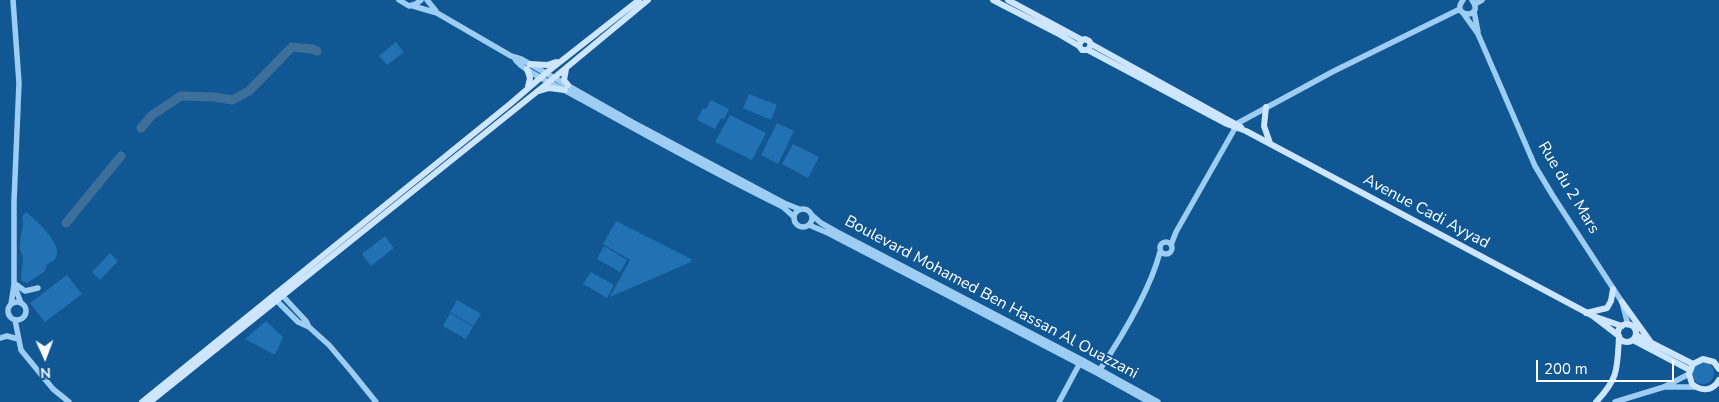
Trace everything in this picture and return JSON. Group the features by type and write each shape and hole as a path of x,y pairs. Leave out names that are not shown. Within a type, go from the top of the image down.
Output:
{"main road":[{"path":"150,402 543,75 639,0"},
{"path":"280,293 552,80 648,0"},
{"path":"993,0 1081,43"},
{"path":"1008,0 1081,43"},
{"name":"Avenue Cadi Ayyad","path":"1081,43 1082,50 1090,47 1226,124 1236,125 1586,313 1625,326"},
{"path":"527,89 530,83 528,66 547,65 562,60"},
{"path":"533,94 549,88 566,88 564,76 568,66"},
{"path":"1266,107 1264,126 1270,144"},
{"path":"1586,313 1608,308 1613,289"},
{"path":"142,402 274,298"},
{"path":"1622,302 1652,344"},
{"name":"Avenue Cadi Ayyad","path":"1593,316 1619,336"},
{"path":"1596,402 1610,387 1617,371 1619,330 1625,326 1634,328 1634,337"},
{"path":"1619,336 1624,342 1634,337 1652,344 1691,369"},
{"path":"1634,337 1691,369"},
{"path":"1691,369 1703,359 1716,362 1719,369"},
{"path":"1691,369 1692,384 1706,390 1719,390"},
{"path":"1710,389 1719,380"}],"street":[{"path":"13,0 19,82 14,201 14,284 8,314 11,318 19,320"},
{"path":"399,0 405,5 437,13 515,58 518,63 528,66 632,128 783,207 794,217 798,226 804,227 812,221 813,216 807,209 799,209 784,203 566,88"},
{"path":"413,6 421,0"},
{"path":"427,0 437,13"},
{"path":"1099,371 1124,331 1157,264 1160,244 1168,243 1176,232 1236,125 1266,107 1461,6 1470,14 1474,5 1482,0"},
{"name":"Rue du 2 Mars","path":"1474,5 1478,34"},
{"name":"Rue du 2 Mars","path":"1461,6 1478,34 1535,166 1622,302 1625,326"},
{"path":"794,217 799,209"},
{"name":"Boulevard Mohamed Ben Hassan Al Ouazzani","path":"813,216 837,232 1080,362"},
{"name":"Boulevard Mohamed Ben Hassan Al Ouazzani","path":"809,225 1158,402"},
{"path":"1157,264 1172,251 1168,243"},
{"path":"1160,252 1167,254"},
{"path":"14,284 25,290 38,288"},
{"path":"14,284 26,311 19,320 18,338 21,350 53,389 69,402"},
{"path":"280,293 306,321 309,327"},
{"path":"274,298 298,322 309,327 329,345 376,402"},
{"path":"11,304 21,303"},
{"path":"0,338 8,336 18,338"},
{"path":"1059,402 1080,362"},
{"path":"1616,402 1664,387 1691,369"},
{"name":"Boulevard Mohamed Ben Hassan Al Ouazzani","path":"1099,371 1149,402"},
{"path":"1664,387 1696,387"}],"shaded area":[{"path":"396,42 404,52 387,65 379,56"},
{"path":"749,94 777,105 771,120 743,108"},
{"path":"711,100 729,109 724,119 721,118 715,129 697,120 703,108 706,109"},
{"path":"730,115 766,133 752,160 715,142"},
{"path":"777,123 794,131 778,164 761,155"},
{"path":"793,144 819,157 808,178 782,164"},
{"path":"26,212 45,230 56,246 57,253 55,260 47,264 45,271 27,283 22,281 21,278 23,261 20,249 22,216"},
{"path":"616,221 691,259 691,262 610,297 630,260 603,244"},
{"path":"385,236 394,248 371,266 362,254"},
{"path":"604,246 627,260 620,272 597,259"},
{"path":"110,253 118,261 100,280 92,272"},
{"path":"591,272 614,285 607,298 583,284"},
{"path":"67,275 82,294 45,322 30,303"},
{"path":"457,300 481,314 473,326 450,312"},
{"path":"450,313 473,327 466,339 443,326"},
{"path":"266,321 283,337 276,353 273,354 245,339"},
{"path":"1703,362 1711,365 1714,373 1711,381 1703,384 1695,381 1692,373 1695,365"}],"waterway":[{"path":"141,128 152,115 181,96 214,97 232,100 249,91 292,47 317,51"},
{"path":"66,223 121,156"}]}
